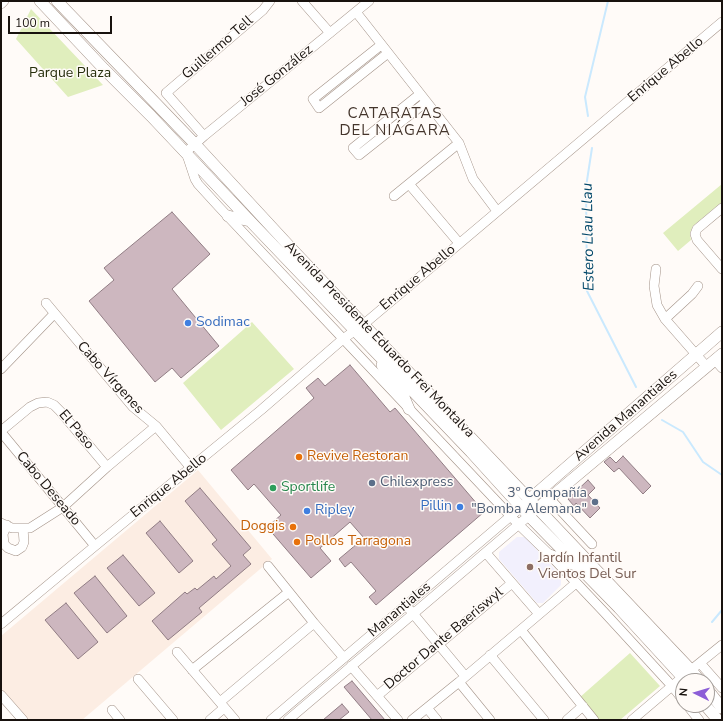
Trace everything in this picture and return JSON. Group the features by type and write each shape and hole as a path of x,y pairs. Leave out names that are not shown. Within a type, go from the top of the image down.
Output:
{"main road":[{"name":"Avenida Presidente Eduardo Frei Montalva","path":"40,1 99,64 186,152 250,221 359,327 377,354 471,452 526,503"},
{"name":"Avenida Presidente Eduardo Frei Montalva","path":"57,1 194,144 359,327 526,503 683,673"},
{"path":"228,216 250,221"},
{"name":"Avenida Manantiales","path":"526,503 722,332"},
{"path":"377,354 383,368 402,393 410,409"},
{"name":"Avenida Manantiales","path":"534,512 716,362"},
{"name":"Avenida Presidente Eduardo Frei Montalva","path":"534,512 579,566 683,673"},
{"path":"550,555 579,566"},
{"path":"715,699 722,708"}],"street":[{"path":"1,4 4,1"},
{"name":"Guillermo Tell","path":"204,136 166,93 263,10 270,1"},
{"path":"302,1 330,33"},
{"name":"José González","path":"186,152 369,1"},
{"path":"356,12 459,143 474,179 497,211"},
{"name":"Enrique Abello","path":"1,624 266,407 343,339 722,23"},
{"path":"381,44 313,100 319,108 388,53"},
{"path":"420,94 353,148 359,155 426,102"},
{"path":"394,196 459,143"},
{"name":"Avenida Presidente Eduardo Frei Montalva","path":"186,152 198,184 519,525 550,555 675,690"},
{"path":"408,184 459,243"},
{"path":"722,208 697,229 695,234 697,240 722,269"},
{"path":"656,269 654,286 657,305 665,319 696,354 716,362"},
{"path":"665,319 692,294 698,286"},
{"name":"Cabo Vírgenes","path":"46,303 133,407 156,426 191,468"},
{"path":"1,369 54,314"},
{"name":"El Paso","path":"1,432 30,407 38,403 47,402 54,405 60,411 107,467"},
{"path":"23,528 24,542 22,547 16,551 8,548 4,544 3,534 7,525 30,528 63,507 107,467 156,426"},
{"name":"Cabo Deseado","path":"1,432 95,546"},
{"path":"550,499 592,544"},
{"name":"Manantiales","path":"271,720 526,503"},
{"name":"Manantiales","path":"288,720 534,512"},
{"path":"486,552 539,614"},
{"path":"268,566 314,624 344,658"},
{"name":"Doctor Dante Baeriswyl","path":"377,696 512,583"},
{"path":"412,720 576,583"},
{"path":"192,670 289,592"},
{"path":"406,605 438,644 490,720"},
{"path":"210,720 222,705 314,624"},
{"path":"520,630 594,720"},
{"path":"689,673 700,662 722,645"},
{"path":"177,652 235,720"},
{"path":"490,655 544,720"},
{"path":"700,662 722,688"},
{"path":"351,666 398,720"},
{"path":"138,679 173,720"},
{"path":"632,720 675,684"},
{"path":"1,695 22,720"},
{"path":"567,720 583,706"},
{"path":"427,708 437,720"},
{"path":"112,710 120,720"}],"shaded area":[{"path":"198,470 272,559 82,720 28,720 1,688 1,636"},
{"name":"Jardín Infantil Vientos Del Sur","path":"517,537 525,537 561,576 561,585 543,603 537,603 499,559 499,552"}],"green space":[{"name":"Parque Plaza","path":"31,9 103,85 68,97 16,39"},
{"path":"722,184 722,202 693,226 690,233 691,240 678,251 663,233"},
{"path":"252,322 294,369 221,430 183,383"},
{"path":"630,653 660,686 620,720 598,720 579,698"}],"building":[{"path":"172,212 210,254 172,289 219,346 181,378 172,368 155,382 89,301 114,280 104,268"},
{"path":"350,365 390,412 395,408 484,512 376,605 369,597 376,591 351,562 345,567 339,559 364,538 350,522 320,548 331,561 311,578 267,527 281,515 254,484 248,490 231,470 314,398 306,388 318,378 325,386"},
{"path":"623,456 651,486 643,494 619,468 614,472 604,462 610,457 616,463"},
{"path":"588,480 595,488 588,495 600,508 590,518 576,503 574,506 568,499"},
{"path":"200,488 251,548 243,555 251,564 199,608 202,612 168,640 152,621 185,592 187,594 195,588 197,590 214,576 216,579 231,566 212,544 217,540 185,501"},
{"path":"160,521 193,561 179,573 146,533"},
{"path":"123,555 155,593 139,606 107,568"},
{"path":"95,576 127,616 107,633 74,593"},
{"path":"66,603 98,642 78,659 45,620"},
{"path":"352,681 385,720 372,720 344,687"},
{"path":"342,704 349,712 339,720 323,720"}],"waterway":[{"name":"Estero Llau Llau","path":"588,116 585,97 608,1"},
{"name":"Estero Llau Llau","path":"592,148 586,187 587,291 636,387"},
{"name":"Estero Llau Llau","path":"662,420 683,432 703,462 722,475"},
{"name":"Estero Llau Llau","path":"712,622 722,610"}],"place":[{"name":"Sodimac","path":"188,323"},
{"name":"Revive Restoran","path":"299,457"},
{"name":"Chilexpress","path":"372,483"},
{"name":"Sportlife","path":"273,488"},
{"name":"3º Compañía \"Bomba Alemana\"","path":"595,502"},
{"name":"Pillin","path":"460,507"},
{"name":"Ripley","path":"307,511"},
{"name":"Doggis","path":"293,527"},
{"name":"Pollos Tarragona","path":"297,542"},
{"name":"Jardín Infantil Vientos Del Sur","path":"530,567"}],"district":[{"name":"CATARATAS DEL NIÁGARA","path":"395,122"}]}
